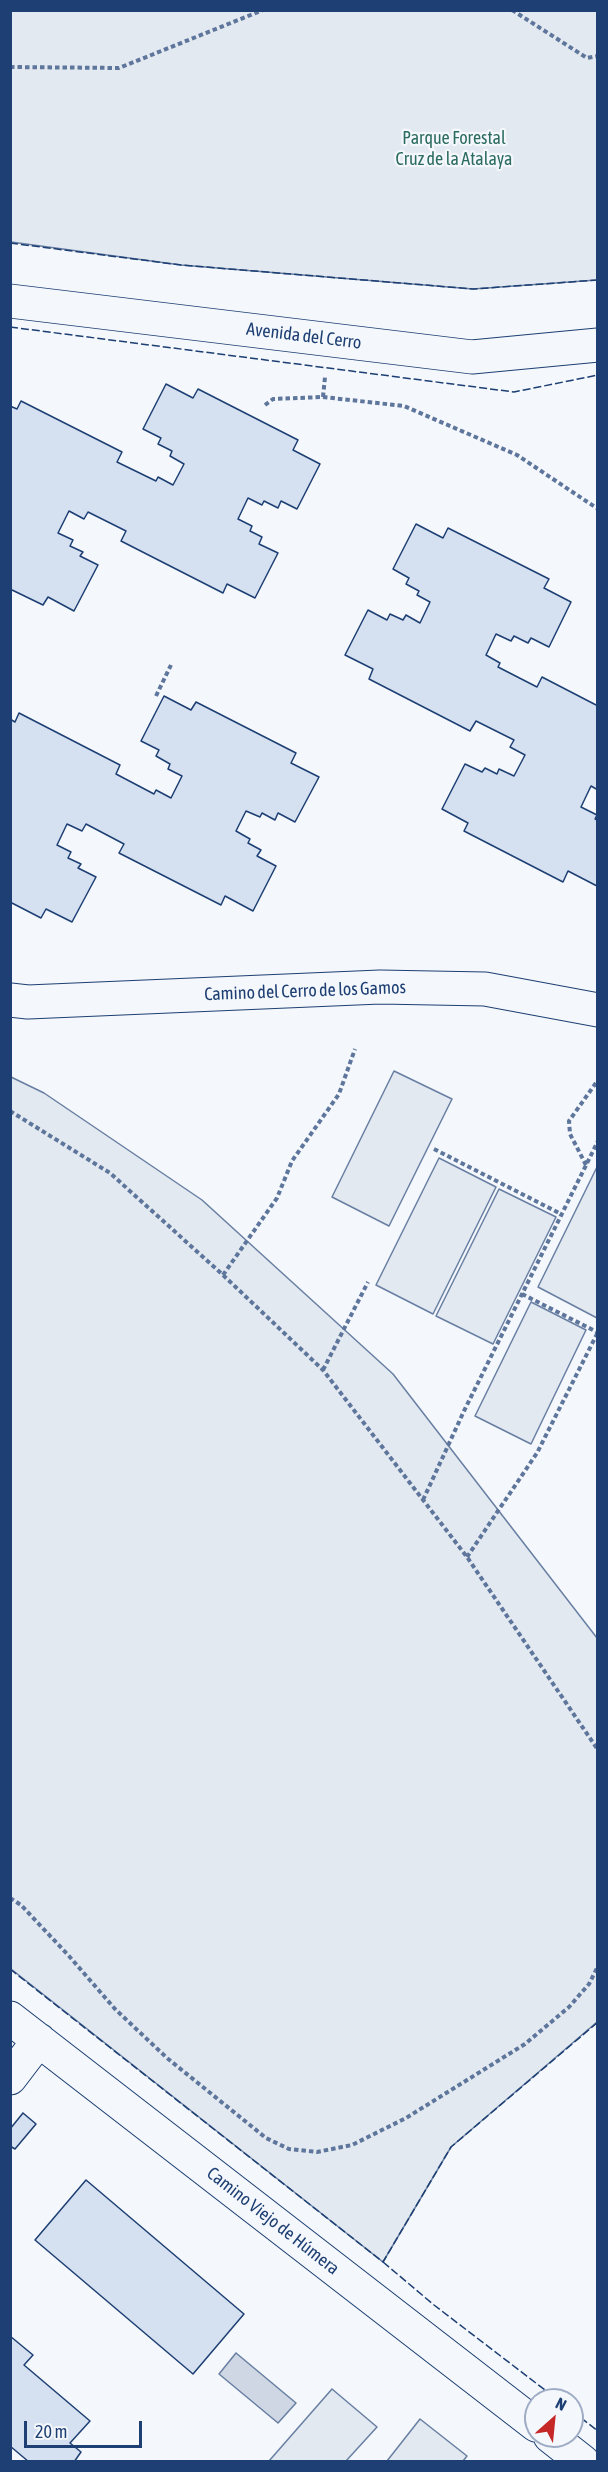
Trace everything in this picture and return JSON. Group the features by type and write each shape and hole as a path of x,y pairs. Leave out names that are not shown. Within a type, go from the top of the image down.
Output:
{"street":[{"name":"Avenida del Cerro","path":"10,301 472,357 597,345"},
{"name":"Camino del Cerro de los Gamos","path":"10,1000 28,1002 380,987 485,989 597,1010"},
{"name":"Camino Viejo de Húmera","path":"10,2018 524,2416"},
{"path":"10,2078 39,2040"},
{"path":"565,2448 583,2462"}],"path":[{"path":"10,67 119,68 263,10"},
{"path":"512,10 587,58 597,56"},
{"path":"265,405 273,399 323,397 404,406 517,455 597,509"},
{"path":"156,696 171,665"},
{"path":"223,1275 277,1198 292,1161 339,1094 355,1049"},
{"path":"586,1165 570,1134 569,1121 597,1080"},
{"path":"10,1111 110,1173 223,1275 323,1371 467,1557 597,1750"},
{"path":"423,1500 597,1141"},
{"path":"434,1149 561,1214"},
{"path":"323,1371 368,1282"},
{"path":"467,1557 537,1453 597,1332 522,1294"},
{"path":"10,1898 21,1905 115,2009 167,2058 266,2138 290,2149 317,2152 352,2145 406,2118 525,2044 569,2007 589,1984 597,1966"}],"green space":[{"name":"Parque Forestal Cruz de la Atalaya","path":"11,10 597,11 597,280 473,289 181,265 11,242"},
{"path":"394,1071 452,1099 389,1226 332,1197"},
{"path":"11,1077 44,1093 202,1200 393,1374 597,1638 597,2022 451,2147 383,2262 11,1969"},
{"path":"439,1158 496,1187 433,1314 376,1285"},
{"path":"597,1167 597,1318 538,1287"},
{"path":"499,1189 556,1217 493,1344 436,1316"},
{"path":"531,1302 586,1330 531,1444 475,1416"},
{"path":"332,2389 377,2427 346,2461 269,2461"},
{"path":"420,2419 467,2456 463,2461 387,2461"}],"shaded area":[{"path":"236,2353 296,2403 278,2423 219,2374"}],"building":[{"path":"166,384 193,398 198,389 298,440 293,450 320,464 297,509 281,501 278,508 264,501 262,505 248,498 238,519 252,526 250,531 262,537 259,544 278,553 255,598 227,584 223,593 121,541 126,531 88,512 84,519 69,511 58,533 73,540 70,546 83,552 80,556 98,565 74,611 48,597 43,605 10,589 10,406 17,409 21,401 122,452 117,462 156,481 158,477 173,485 184,464 170,456 172,451 158,444 161,438 143,429"},
{"path":"416,524 443,538 448,528 549,579 544,588 571,602 549,647 531,638 528,643 514,636 511,641 496,634 486,655 500,663 498,667 537,687 542,677 598,706 598,790 591,786 581,807 597,815 595,819 598,821 597,886 568,871 563,882 464,831 468,823 442,809 465,764 482,772 485,768 497,774 499,769 514,776 525,755 510,747 514,740 476,721 470,731 369,679 373,669 345,655 368,610 387,620 390,614 403,620 406,615 420,623 430,602 417,595 419,591 406,584 409,578 393,569"},
{"path":"164,696 191,710 196,702 296,753 291,763 319,777 295,822 278,813 275,820 262,813 260,817 246,811 236,831 250,839 248,843 261,850 257,856 276,866 253,911 225,896 221,905 119,853 124,844 86,824 82,831 67,824 57,845 71,852 68,858 81,864 78,868 96,877 72,922 46,909 41,918 10,902 10,719 15,722 19,713 120,765 116,774 154,794 156,790 171,798 182,776 168,769 170,764 156,756 159,750 141,741"},
{"path":"23,2113 36,2124 15,2149 10,2146 10,2129"},
{"path":"86,2180 244,2314 193,2374 35,2240"},
{"path":"10,2336 33,2355 24,2365 90,2421 70,2443 81,2452 74,2462 29,2462 10,2446"}],"fence":[{"path":"10,243 181,265 473,289 598,280"},
{"path":"10,327 514,392 598,375"},
{"path":"10,1969 383,2262 451,2147 598,2022"},
{"path":"383,2262 434,2305 542,2388"},
{"path":"584,2420 598,2431"}]}
